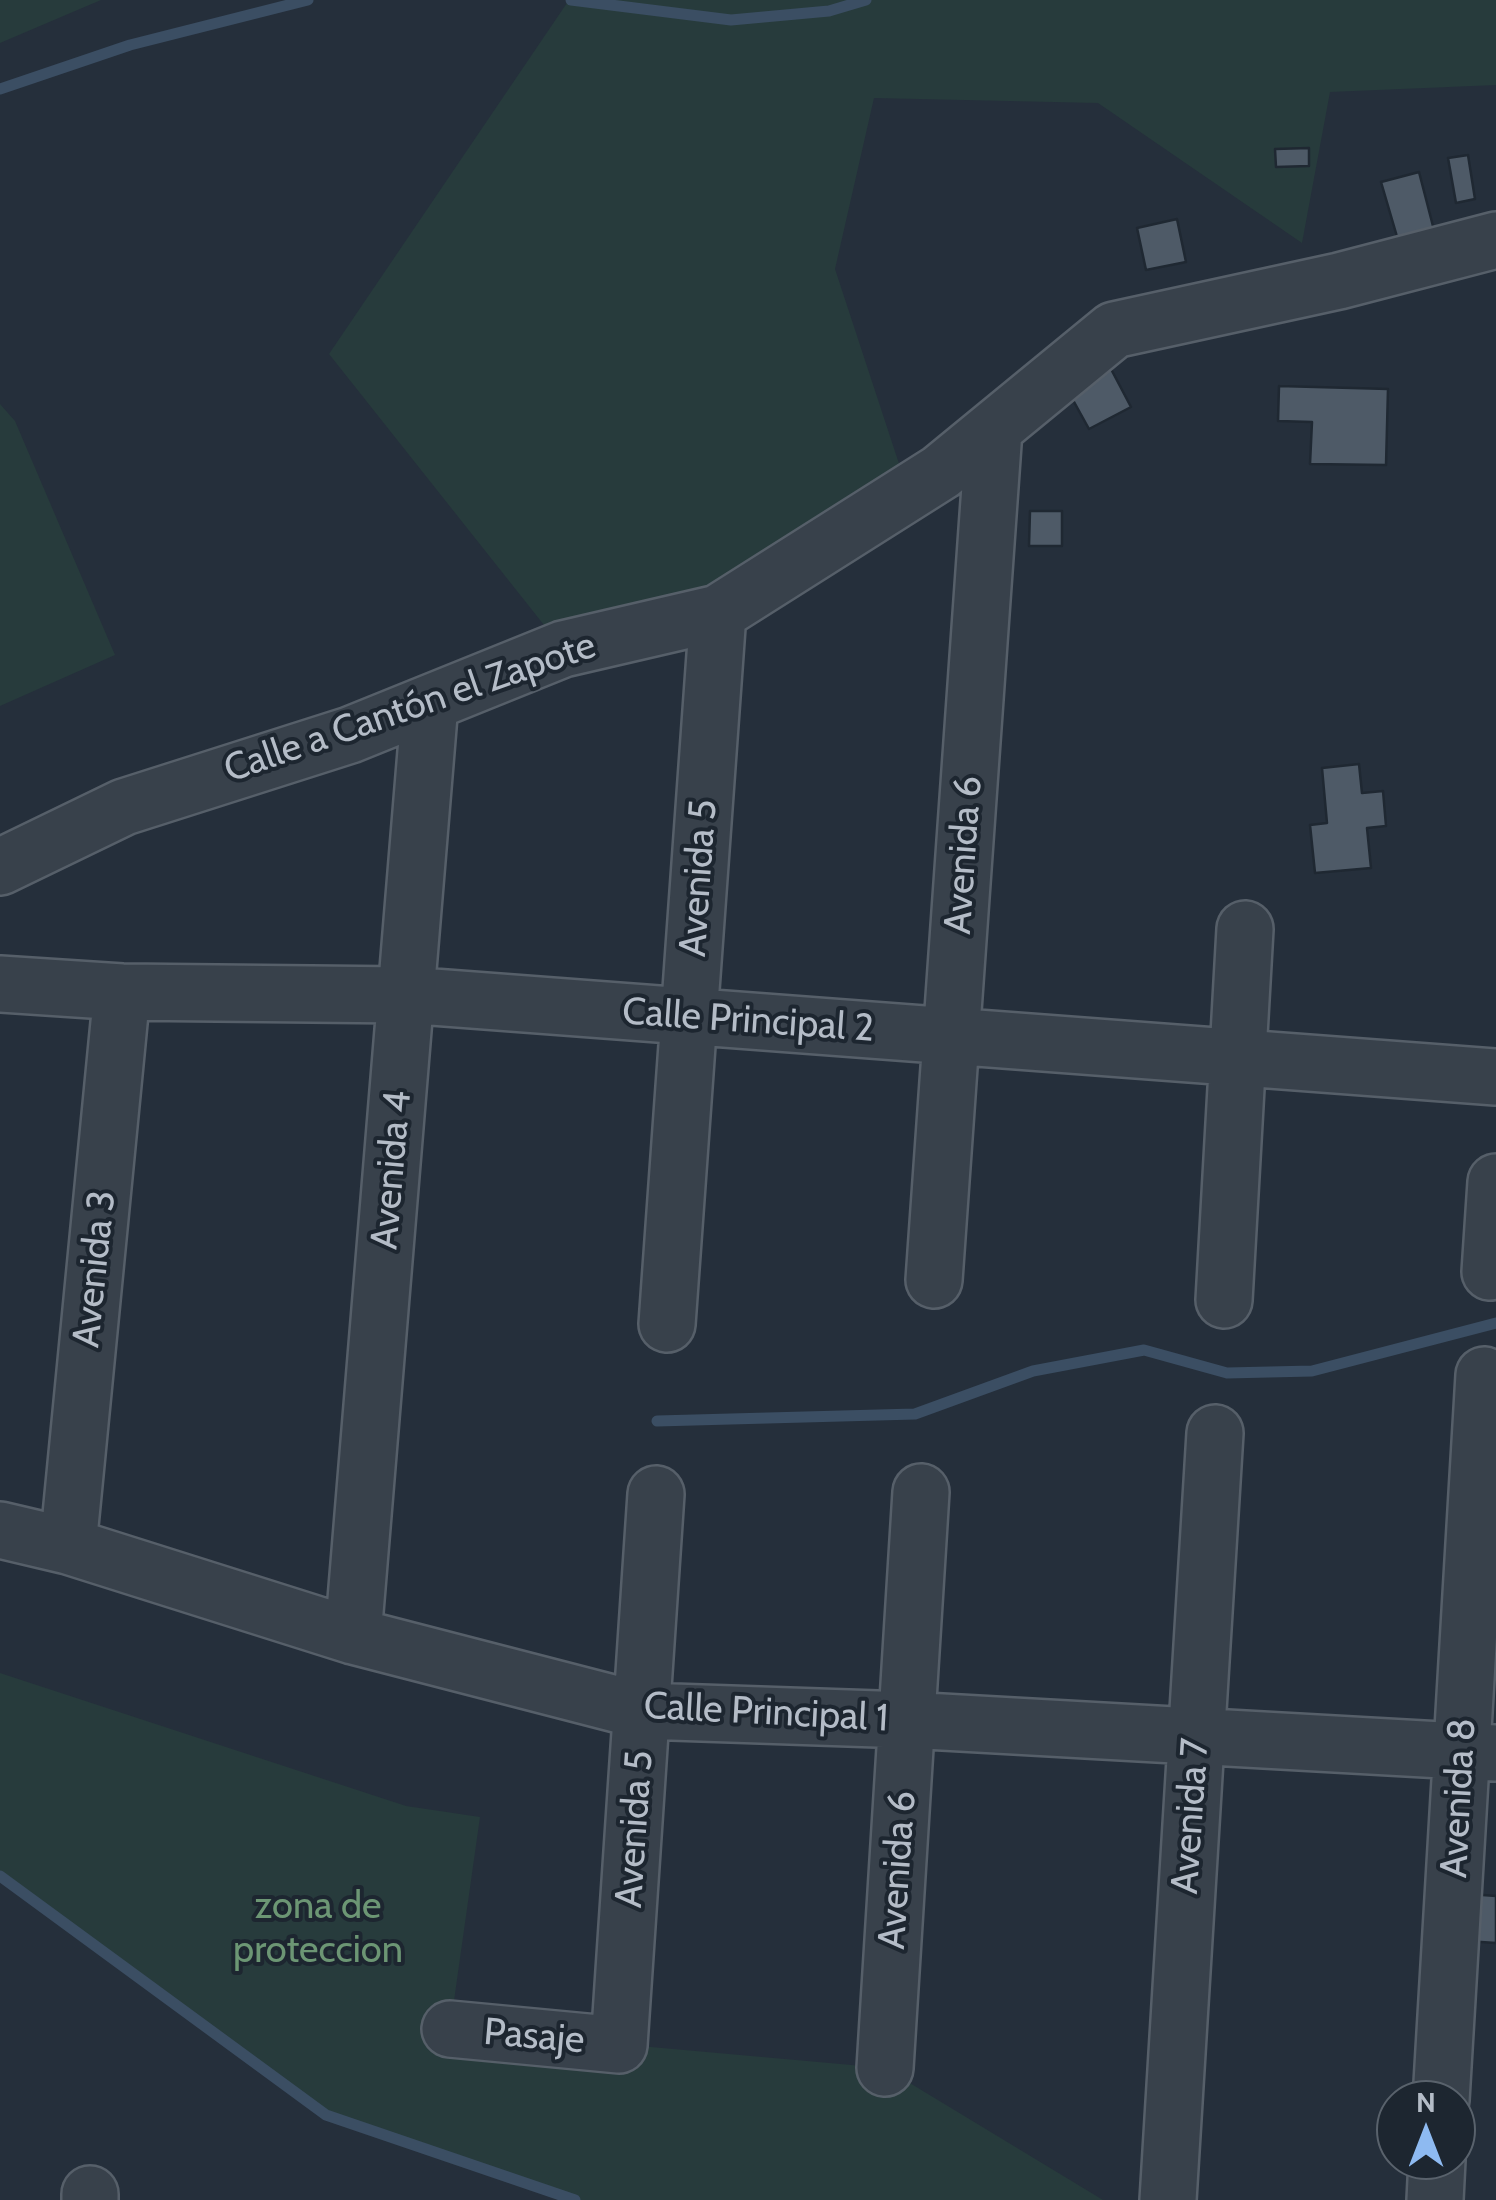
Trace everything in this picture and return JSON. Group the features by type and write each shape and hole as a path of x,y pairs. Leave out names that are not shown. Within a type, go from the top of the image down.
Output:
{"street":[{"name":"Calle a Cantón el Zapote","path":"0,866 124,808 350,736 563,648 718,613 941,472 1114,330 1339,281 1496,240"},
{"name":"Avenida 6","path":"934,1280 994,430"},
{"name":"Avenida 5","path":"667,1324 718,613"},
{"name":"Avenida 4","path":"353,1636 430,703"},
{"path":"1224,1300 1245,929"},
{"name":"Calle Principal 2","path":"0,984 122,992 406,995 1496,1077"},
{"name":"Avenida 3","path":"68,1546 122,992"},
{"path":"1490,1272 1496,1182"},
{"name":"Avenida 8","path":"1443,2080 1479,1752 1484,1375"},
{"name":"Avenida 7","path":"1168,2200 1215,1432"},
{"name":"Avenida 6","path":"885,2068 922,1492"},
{"name":"Avenida 5","path":"619,2045 656,1494"},
{"name":"Calle Principal 1","path":"0,1530 68,1546 353,1636 643,1711 907,1720 1479,1752"},
{"name":"Pasaje","path":"450,2029 619,2045"}],"green space":[{"path":"0,0 101,0 0,43"},
{"path":"569,0 1496,0 1496,85 1330,92 1302,243 1098,103 874,98 835,269 907,488 705,595 563,649 329,354"},
{"path":"0,404 15,421 115,655 0,706"},
{"name":"zona de proteccion","path":"0,1673 406,1806 480,1817 450,2029 885,2068 1103,2200 575,2200 326,2115 0,1876"}],"building":[{"path":"1309,148 1309,166 1276,167 1275,149"},
{"path":"1468,155 1475,199 1456,203 1448,158"},
{"path":"1419,172 1434,230 1398,240 1381,182"},
{"path":"1177,219 1186,262 1146,270 1137,228"},
{"path":"1111,369 1131,407 1089,429 1068,391"},
{"path":"1279,386 1388,389 1386,465 1310,464 1312,422 1278,421"},
{"path":"1030,511 1062,511 1062,546 1029,546"},
{"path":"1359,764 1362,793 1383,791 1386,826 1367,828 1371,868 1315,873 1310,825 1327,823 1322,768"},
{"path":"1469,1894 1496,1896 1496,1943 1466,1941"}],"waterway":[{"path":"0,89 130,45 308,0"},
{"path":"571,0 731,20 829,11 866,0"},
{"path":"657,1421 915,1414 1033,1371 1144,1350 1227,1373 1312,1371 1496,1323"},
{"path":"0,1876 326,2115 575,2200"}]}
